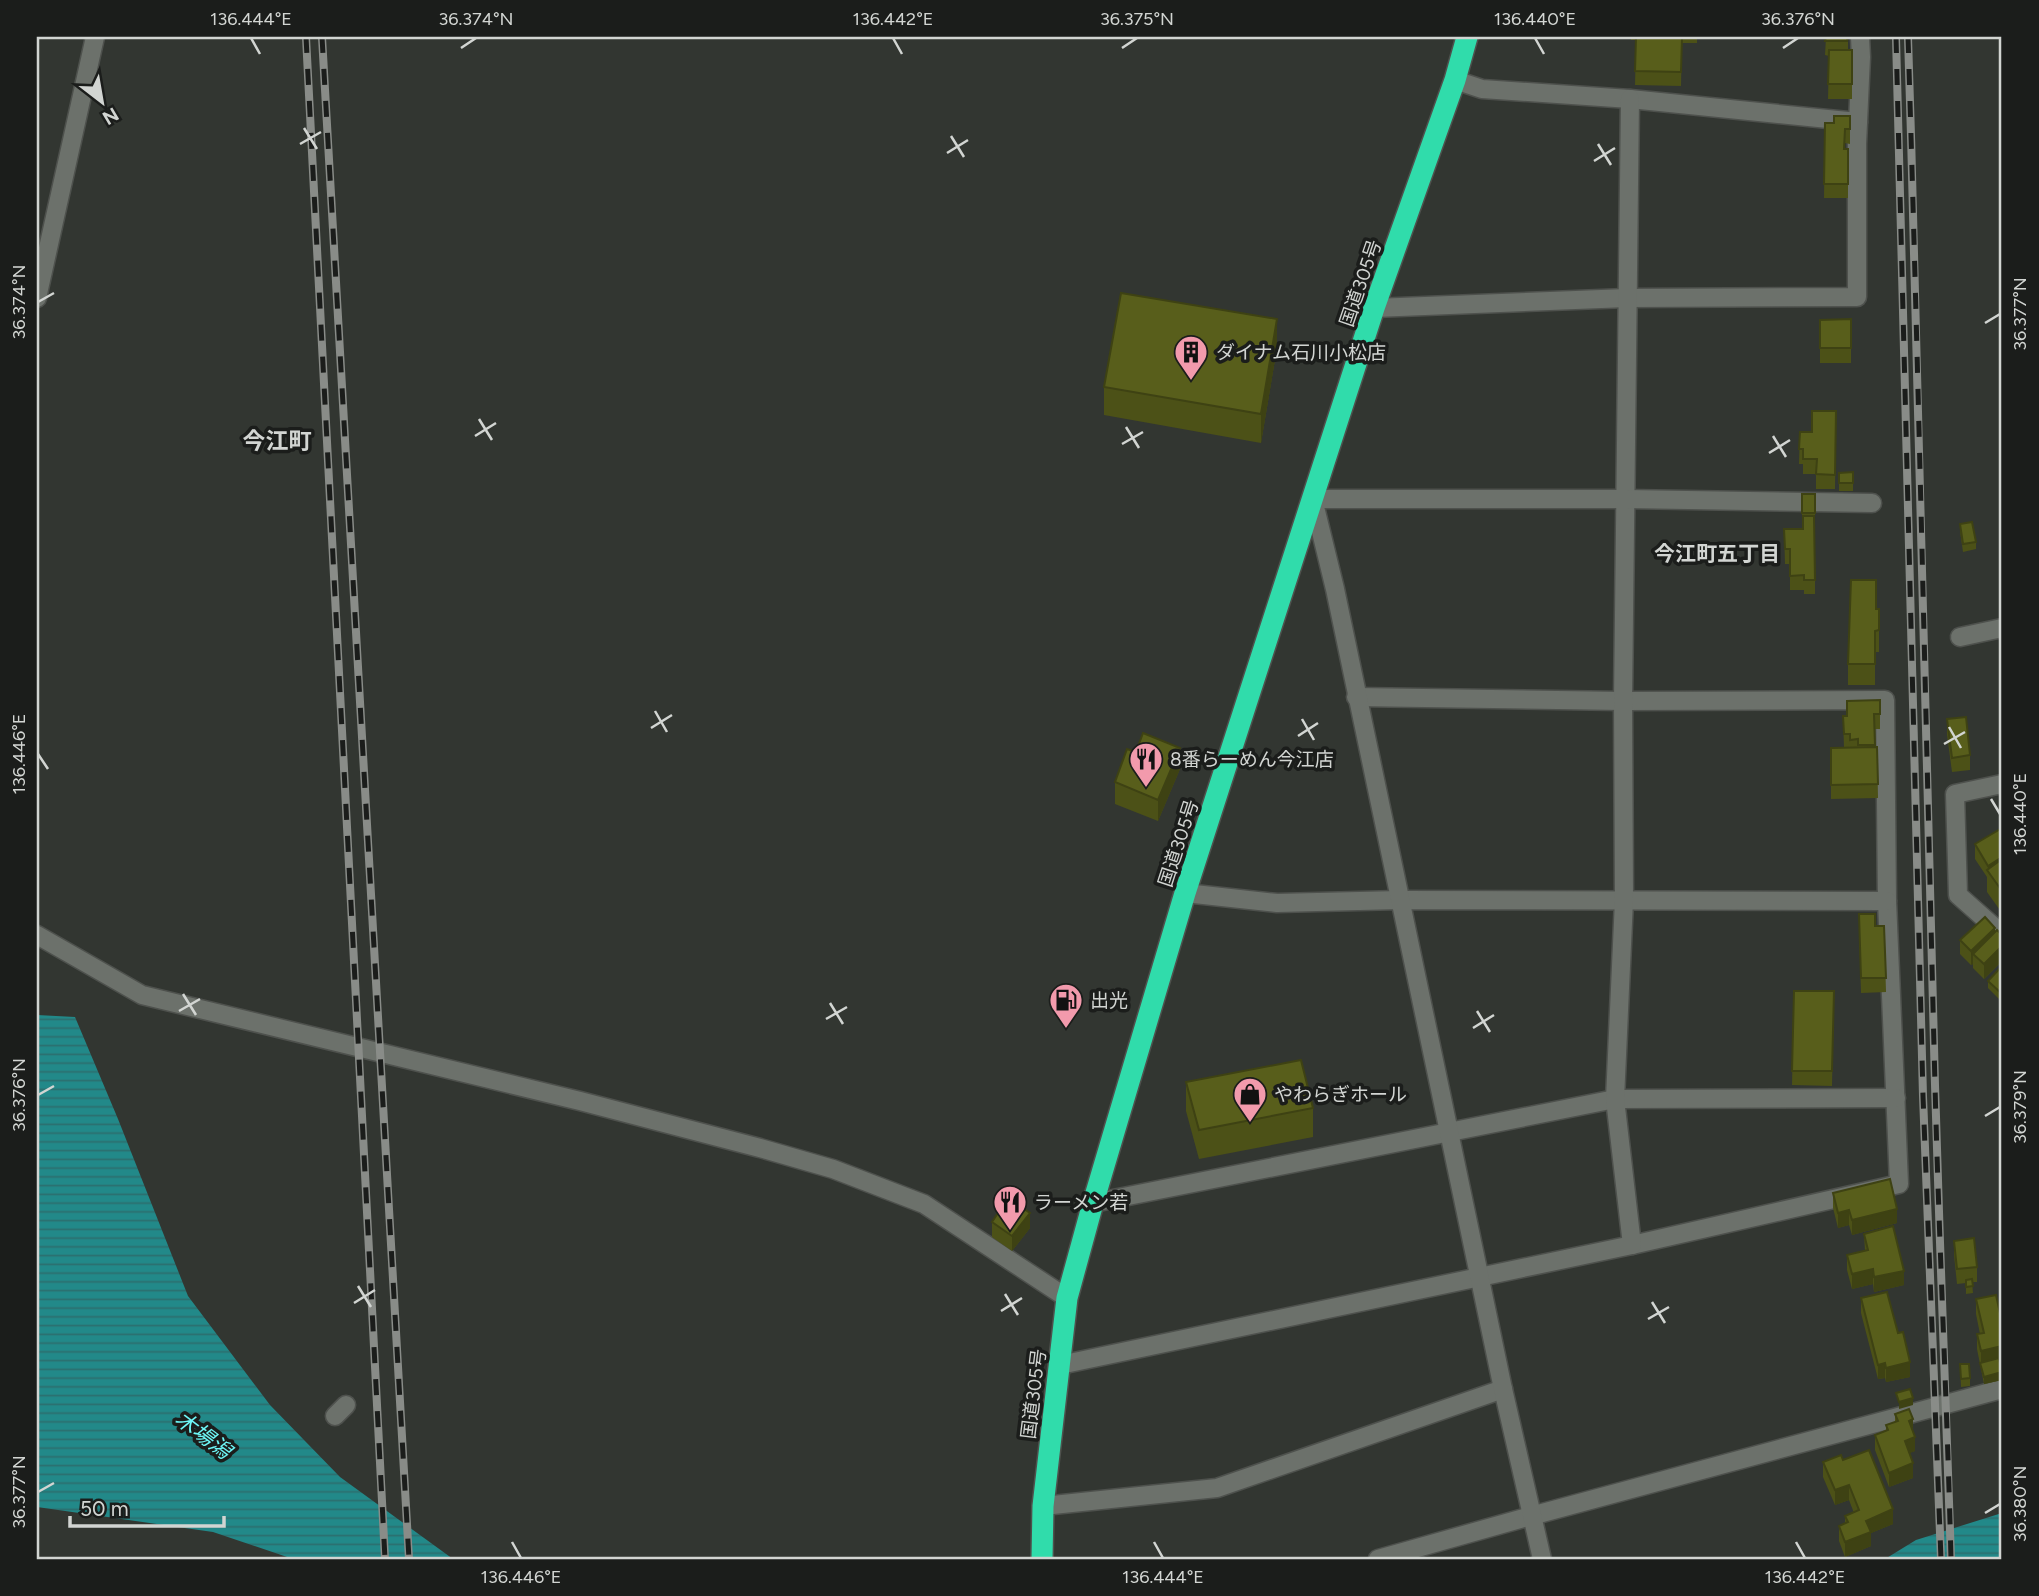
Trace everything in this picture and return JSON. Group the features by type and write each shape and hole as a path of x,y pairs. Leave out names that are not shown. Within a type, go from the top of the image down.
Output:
{"highway":[{"name":"国道305号","path":"1042,1559 1043,1506 1067,1298 1093,1203 1185,893 1374,308 1455,80 1467,37"}],"street":[{"path":"37,298 94,37"},
{"path":"1374,308 1627,298 1857,297 1860,37"},
{"path":"1455,80 1482,89 1630,99 1858,122"},
{"path":"1630,99 1623,701 1624,900 1615,1099 1632,1245"},
{"path":"1542,1559 1503,1390 1335,589 1313,499 1626,499 1872,503"},
{"path":"1960,637 2002,628"},
{"path":"1059,1365 1480,1278 1899,1184 1888,901 1885,700 1623,701 1356,697"},
{"path":"2002,784 1955,794 1958,895 2002,934"},
{"path":"1185,893 1277,903 1400,900 1888,901"},
{"path":"37,935 142,995 580,1101 834,1169 924,1204 1067,1298"},
{"path":"1093,1203 1615,1099 1896,1098"},
{"path":"1043,1506 1217,1488 1503,1390"},
{"path":"1378,1559 2002,1390"}],"water":[{"name":"木場潟","path":"37,1015 75,1017 188,1296 270,1405 340,1477 453,1559 293,1559 213,1532 37,1507"},
{"path":"2002,1513 2002,1559 1885,1559 1916,1540"}],"building":[{"path":"1636,37 1682,37 1681,72 1635,71"},
{"path":"1826,37 1848,37 1847,41 1825,41"},
{"path":"1829,50 1852,50 1852,84 1828,84"},
{"path":"1834,116 1850,116 1850,129 1845,129 1844,149 1848,149 1848,184 1824,184 1825,123 1834,123"},
{"name":"ダイナム石川小松店","path":"1121,293 1277,319 1261,414 1104,387"},
{"path":"1851,319 1851,348 1820,348 1820,320"},
{"path":"1812,411 1836,411 1835,475 1816,474 1817,459 1803,459 1803,449 1799,449 1800,432 1812,432"},
{"path":"1853,472 1853,483 1839,483 1839,473"},
{"path":"1802,494 1815,494 1815,513 1802,513"},
{"path":"1803,516 1814,516 1815,580 1804,580 1804,575 1790,576 1790,549 1785,549 1784,529 1803,529"},
{"path":"1972,522 1976,542 1963,544 1960,524"},
{"path":"1851,580 1876,580 1879,630 1875,631 1875,664 1848,664"},
{"path":"1880,700 1880,714 1874,714 1875,745 1858,745 1858,739 1850,740 1850,734 1844,734 1843,716 1847,716 1847,701"},
{"path":"1966,717 1970,755 1952,758 1947,719"},
{"path":"1143,733 1180,748 1158,800 1115,782 1127,749 1136,752"},
{"path":"1877,747 1878,784 1831,785 1831,748"},
{"path":"2002,828 2002,857 1988,866 1975,844"},
{"path":"2002,859 2002,891 1987,870"},
{"path":"1859,914 1875,914 1875,926 1884,926 1886,978 1861,978"},
{"path":"1985,917 1995,928 1971,951 1960,940"},
{"path":"1997,930 2002,935 2002,946 1984,964 1973,954"},
{"path":"2002,966 2002,992 2001,993 1988,981"},
{"path":"1794,991 1834,991 1832,1071 1792,1071"},
{"path":"1301,1060 1313,1108 1199,1130 1186,1082"},
{"path":"1890,1179 1897,1209 1852,1220 1849,1210 1838,1213 1833,1193"},
{"path":"1008,1198 1030,1213 1012,1236 992,1222"},
{"path":"1893,1226 1904,1271 1874,1277 1873,1269 1852,1274 1847,1255 1868,1250 1864,1234"},
{"path":"1974,1238 1977,1267 1957,1269 1954,1241"},
{"path":"1972,1279 1973,1286 1966,1287 1966,1280"},
{"path":"1887,1292 1898,1333 1903,1332 1910,1362 1886,1368 1885,1363 1878,1365 1861,1298"},
{"path":"1996,1295 2002,1322 2002,1346 1981,1351 1977,1334 1984,1333 1976,1299"},
{"path":"1999,1358 2002,1372 1984,1377 1980,1363"},
{"path":"1960,1364 1969,1364 1970,1378 1961,1379"},
{"path":"1910,1389 1913,1398 1899,1402 1896,1393"},
{"path":"1909,1409 1913,1419 1909,1421 1915,1437 1905,1441 1913,1463 1889,1473 1875,1435 1888,1430 1886,1425 1898,1421 1895,1414"},
{"path":"1869,1450 1893,1509 1866,1521 1871,1532 1845,1542 1839,1526 1848,1522 1845,1516 1859,1510 1849,1485 1835,1490 1823,1462 1841,1455 1843,1460"}],"railway":[{"path":"306,37 385,1559"},
{"path":"322,37 409,1559"},
{"path":"1896,37 1923,1096 1941,1559"},
{"path":"1908,37 1937,1144 1951,1559"}],"place":[{"name":"ダイナム石川小松店","path":"1191,382"},
{"name":"8番らーめん今江店","path":"1146,789"},
{"name":"出光","path":"1066,1030"},
{"name":"やわらぎホール","path":"1250,1124"},
{"name":"ラーメン若","path":"1010,1232"}],"district":[{"name":"今江町","path":"277,441"},
{"name":"今江町五丁目","path":"1717,554"}]}
